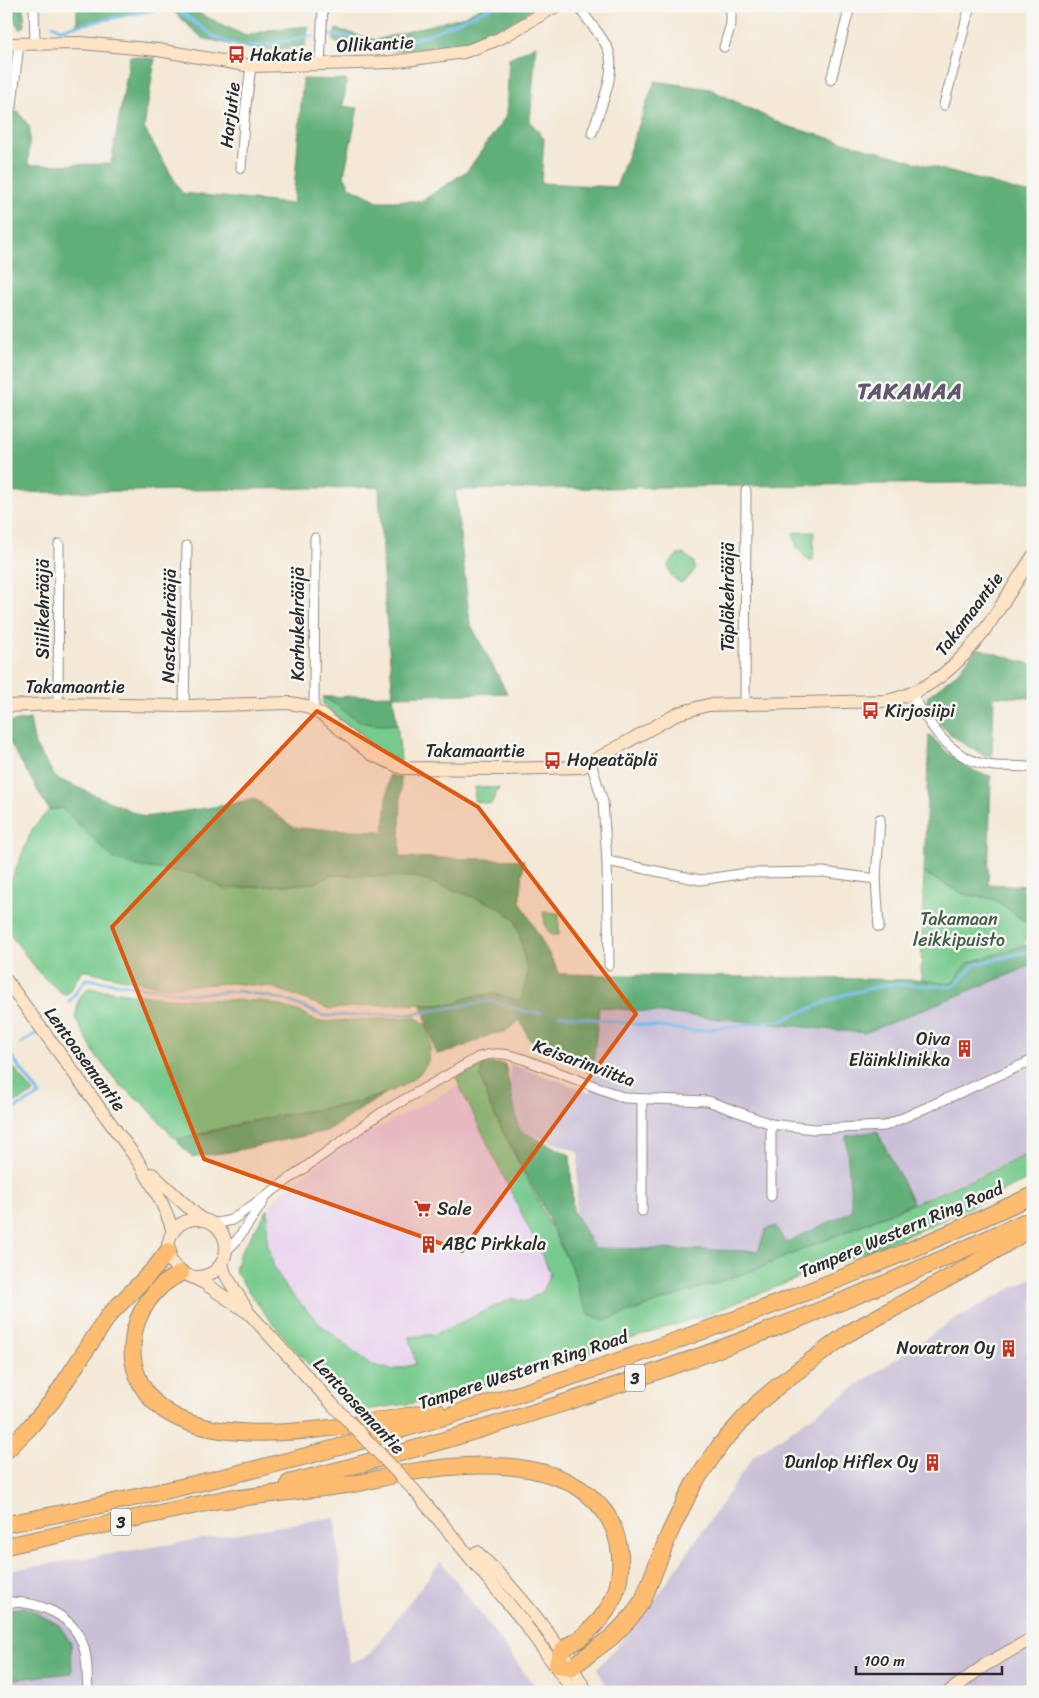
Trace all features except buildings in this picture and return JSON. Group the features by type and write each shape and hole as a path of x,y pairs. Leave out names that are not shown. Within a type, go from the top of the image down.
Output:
{"highway":[{"name":"Tampere Western Ring Road","path":"6,1524 228,1476 328,1451 494,1403 659,1347 781,1302 893,1257 1033,1195"},
{"name":"3","path":"6,1546 225,1500 336,1471 507,1422 666,1368 886,1283 1033,1218"},
{"path":"564,1661 613,1636 632,1616 643,1600 670,1532 692,1485 721,1444 759,1402 847,1334 970,1266 1033,1227"},
{"path":"6,1451 53,1400 109,1315 155,1268 168,1251"},
{"path":"186,1275 164,1283 145,1305 136,1326 132,1348 134,1365 147,1394 162,1409 182,1421 225,1431 290,1431 340,1426 494,1403"},
{"path":"225,1500 355,1484 428,1470 460,1467 534,1470 568,1481 591,1496 608,1516 618,1542 621,1569 616,1595 602,1618 578,1640 564,1661"}],"street":[{"path":"34,6 36,43"},
{"path":"320,64 323,6"},
{"name":"Ollikantie","path":"13,44 81,43 158,50 252,66 282,67 391,62 464,52 500,38 556,6"},
{"path":"578,6 607,47 612,70 592,133"},
{"path":"724,47 730,24 731,6"},
{"path":"831,80 850,6"},
{"path":"944,105 970,6"},
{"path":"12,105 13,44"},
{"name":"Harjutie","path":"241,168 244,122 252,66"},
{"name":"Täpläkehrääjä","path":"745,704 746,491"},
{"name":"Karhukehrääjä","path":"314,710 315,538"},
{"name":"Siilikehrääjä","path":"58,704 59,544"},
{"name":"Nastakehrääjä","path":"184,706 187,546"},
{"name":"Takamaantie","path":"6,706 58,704 184,706 290,703 314,710 335,724 371,754 402,768 582,767 679,712 708,705 886,701 912,694 943,676 964,657 1033,556"},
{"path":"912,694 928,725 958,753 976,763 993,766 1033,768"},
{"path":"592,763 603,802 609,965"},
{"path":"879,927 876,879 880,819"},
{"path":"606,861 687,879 703,880 747,873 823,872 876,879"},
{"name":"Lentoasemantie","path":"6,980 136,1158 155,1188 173,1232"},
{"name":"Keisarinviitta","path":"207,1222 232,1220 268,1196 309,1162 381,1113 479,1058 494,1053 508,1054 625,1098 708,1101 771,1124 814,1129 885,1126 1033,1060"},
{"path":"642,1100 642,1212"},
{"path":"771,1124 771,1196"},
{"name":"Lentoasemantie","path":"136,1158 172,1194 207,1222"},
{"name":"Keisarinviitta","path":"224,1257 268,1196"},
{"path":"184,1222 207,1222 223,1235 224,1257 209,1275 186,1275 170,1261 168,1251 169,1240 173,1232 184,1222"},
{"name":"Lentoasemantie","path":"224,1257 228,1280 249,1313 444,1522 479,1554 519,1596 587,1692"},
{"name":"Lentoasemantie","path":"186,1275 204,1283 249,1313"},
{"path":"6,1602 28,1601 44,1605 76,1631 85,1649 88,1692"},
{"path":"949,1692 985,1665 1033,1638"},
{"name":"Lentoasemantie","path":"564,1661 574,1692"}],"highlighted area":[{"path":"317,711 478,807 636,1014 462,1251 204,1159 112,927"}],"shaded area":[{"path":"1033,965 1033,1152 913,1203 762,1256 573,1253 579,1152 510,1127 510,1064 590,1092 599,1007 865,1033"},
{"path":"459,1085 550,1272 544,1290 525,1302 513,1298 436,1334 411,1337 416,1364 392,1370 370,1364 320,1324 288,1290 274,1268 267,1241 268,1209 282,1191 342,1147"},
{"path":"1033,1277 1033,1692 609,1692 597,1668 643,1617 754,1456 953,1320"},
{"path":"335,1517 349,1663 368,1656 441,1561 539,1692 6,1692 6,1571"}],"green space":[{"path":"6,6 23,6 25,26 20,30"},
{"path":"77,6 184,6 246,36 269,30 309,26 305,46 261,51 202,38 170,8 77,25"},
{"path":"483,6 539,6 490,33 458,43 412,49 376,50 344,46 333,41 336,29 376,40 465,16"},
{"path":"536,45 530,121 544,139 541,183 616,187 655,81 710,89 783,125 1026,193 1033,192 1033,482 455,490 470,623 507,693 393,696 397,724 383,725 363,722 323,697 393,695 384,592 379,487 6,493 6,116 11,111 19,112 30,128 28,165 111,164 130,56 155,59 144,128 182,193 293,204 303,79 347,80 343,106 358,108 344,175 350,187 378,201 422,201 468,170 506,116 509,58"},
{"path":"814,532 813,560 808,560 797,548 793,533"},
{"path":"684,554 694,562 695,569 681,583 672,575 668,564 677,555"},
{"path":"977,648 1033,665 1033,698 994,696 992,758 964,744 940,725 925,709 928,696 958,672"},
{"path":"323,697 363,722 383,725 397,724 401,761 379,751 359,737 323,704"},
{"path":"30,719 35,745 56,778 145,817 227,805 254,798 294,828 384,831 389,775 401,778 400,857 524,860 520,901 560,974 921,980 951,984 968,963 1033,943 1033,965 865,1033 599,1007 592,1074 529,1039 520,1020 505,1032 492,1034 453,1051 436,1054 422,1005 455,1004 467,997 494,994 521,1001 528,972 516,921 501,908 416,877 332,875 314,883 224,889 197,874 136,866 115,860 62,808 49,810 6,736 6,723"},
{"path":"929,734 964,765 972,770 991,776 988,884 1033,886 1033,927 994,899 963,894 924,873"},
{"path":"475,787 499,788 491,804 474,801"},
{"path":"62,808 116,860 136,866 197,874 224,889 314,883 332,875 416,877 490,903 500,908 516,921 528,972 521,1001 494,994 467,997 455,1004 375,1005 330,1009 272,987 230,983 164,987 82,970 69,992 64,995 40,974 6,929 6,892 33,828 49,810"},
{"name":"Takamaan leikkipuisto","path":"924,873 963,894 994,899 1032,927 1023,945 968,963 951,985 921,980"},
{"path":"543,912 559,913 559,935 552,935 546,928"},
{"path":"88,988 165,998 262,1001 301,1012 319,1022 414,1017 426,1024 430,1044 429,1057 424,1069 419,1074 389,1092 351,1103 252,1121 176,1140 145,1105 119,1084 96,1056 75,1018 79,998"},
{"path":"6,1058 34,1093 6,1107"},
{"path":"483,1063 481,1077 490,1106 574,1273 581,1299 605,1320 754,1270 1033,1152 1033,1177 928,1227 703,1316 478,1387 420,1402 358,1411 308,1364 260,1308 235,1271 239,1254 268,1209 267,1241 274,1268 288,1290 320,1324 370,1364 392,1370 416,1364 410,1337 436,1334 513,1298 525,1302 544,1290 550,1272 459,1085 457,1077"},
{"path":"483,1063 505,1064 519,1130 570,1155 573,1211 594,1248 758,1251 766,1229 776,1226 785,1243 852,1211 846,1136 877,1131 913,1203 754,1270 606,1320 590,1315 581,1299 574,1273 545,1211 490,1106 481,1077"},
{"path":"386,1093 327,1131 229,1152 192,1157 176,1140 276,1116 350,1104"},
{"path":"25,1607 59,1625 71,1643 72,1673 6,1680 6,1610"}],"waterway":[{"path":"329,35 353,37 378,44 393,43 438,31 495,6"},
{"path":"147,11 170,7 182,13 216,38 238,45 257,46 313,36"},
{"path":"53,25 60,29 143,12"},
{"path":"559,1015 693,1031 780,1021 843,995 889,984 953,987 974,965 1033,950"},
{"path":"69,1002 86,979 191,994 238,991 286,1000 324,1016 412,1014 490,1001 524,1011 541,1013"},
{"path":"20,1044 35,1034"},
{"path":"6,1113 40,1095 9,1053"}],"place":[{"name":"Hakatie","path":"236,55"},
{"name":"Kirjosiipi","path":"871,711"},
{"name":"Hopeatäplä","path":"553,760"},
{"name":"Oiva Eläinklinikka","path":"964,1049"},
{"name":"Sale","path":"423,1209"},
{"name":"ABC Pirkkala","path":"428,1244"},
{"name":"Novatron Oy","path":"1009,1348"},
{"name":"Dunlop Hiflex Oy","path":"932,1462"}],"district":[{"name":"TAKAMAA","path":"910,391"}]}
